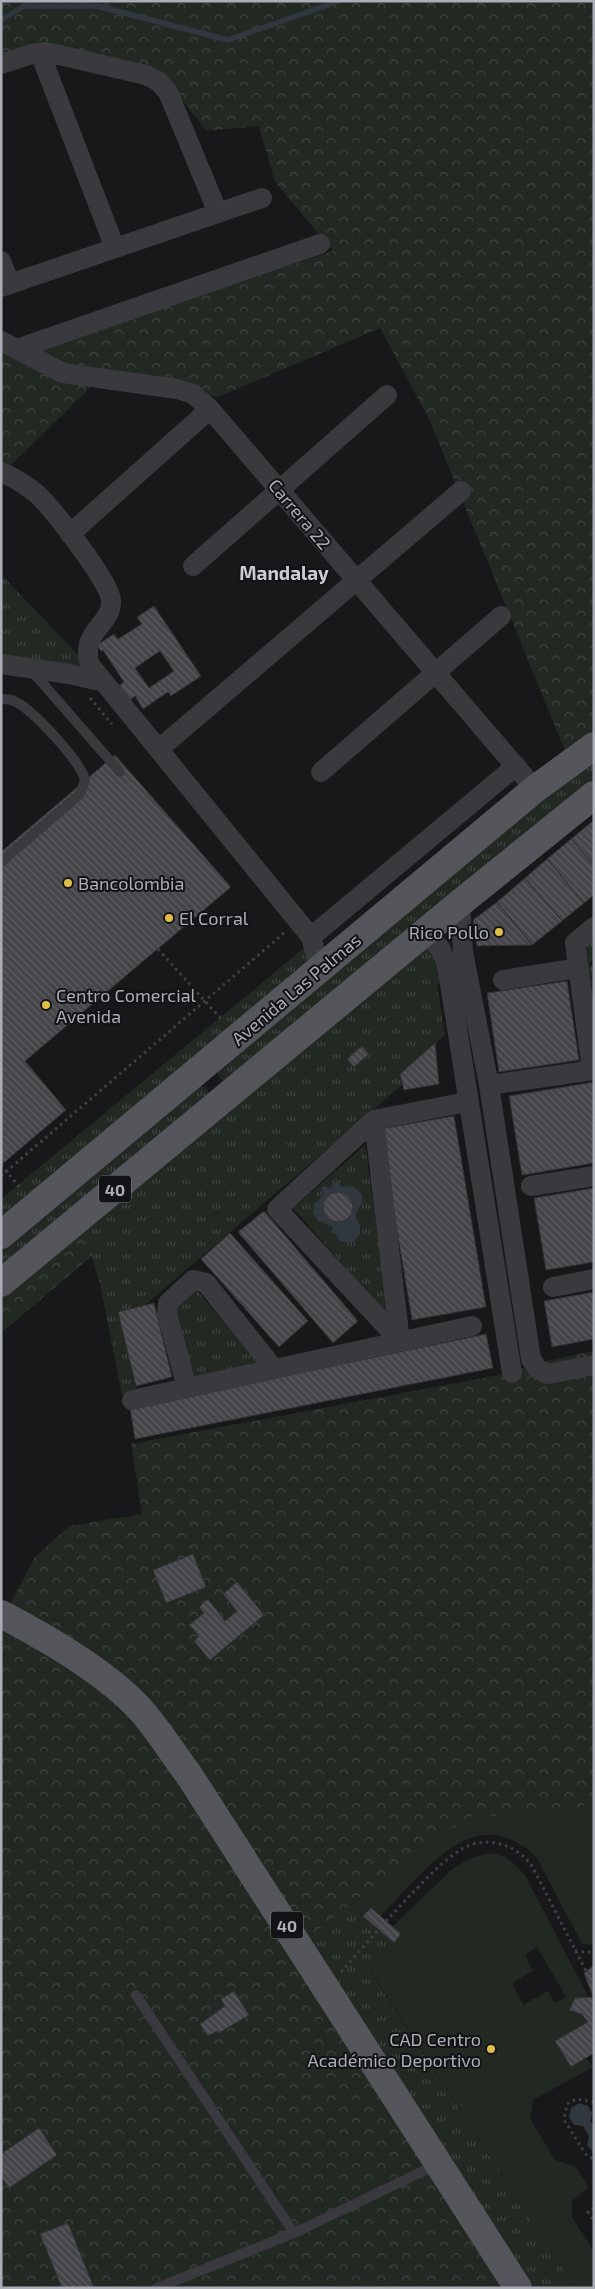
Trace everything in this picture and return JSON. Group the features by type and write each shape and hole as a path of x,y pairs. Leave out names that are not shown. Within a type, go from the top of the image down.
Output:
{"main road":[{"name":"Avenida Las Palmas","path":"5,1229 36,1206 535,789 594,746"},
{"name":"40","path":"1,1283 460,903 594,795"},
{"path":"198,1071 230,1095"},
{"name":"40","path":"1,1614 97,1672 138,1707 189,1775 518,2288"}],"street":[{"path":"1,64 46,52 146,75 158,81 168,92 218,213"},
{"path":"40,53 115,248"},
{"path":"1,261 5,286 262,198"},
{"path":"9,345 320,244"},
{"name":"Carrera 22","path":"9,345 63,373 193,394 210,409 535,789"},
{"path":"193,566 387,395"},
{"path":"70,534 210,409"},
{"path":"1,472 37,494 70,534 104,582 112,600 107,616 90,638 86,654 90,665 311,937 320,969"},
{"path":"159,749 461,491"},
{"path":"321,772 501,616"},
{"path":"1,664 104,682"},
{"path":"311,937 516,766"},
{"path":"460,903 463,952 489,1085 531,1360 538,1369 548,1374 594,1365"},
{"path":"489,1085 593,1070 575,943 594,927"},
{"path":"424,933 440,948 447,965 467,1102 512,1373"},
{"path":"311,937 342,950"},
{"path":"503,980 578,968"},
{"path":"400,1340 278,1209 374,1120 467,1102"},
{"path":"374,1120 400,1340"},
{"path":"531,1186 594,1176"},
{"path":"553,1288 594,1279"},
{"path":"187,1388 167,1314 168,1303 193,1280 206,1282 274,1369"},
{"path":"132,1400 400,1340 472,1326"}],"lane":[{"path":"29,668 120,772"},
{"path":"1,699 12,700 21,705 55,736 80,768 85,780 80,794 1,862"},
{"path":"136,1995 294,2233"},
{"path":"158,2288 294,2233 438,2164"}],"path":[{"path":"1,1176 298,921"},
{"path":"158,949 238,1038"},
{"path":"1,1165 36,1206"},
{"path":"386,1921 442,1864 455,1854 470,1845 498,1844 511,1846 524,1855 532,1866 574,1951 586,1971"},
{"path":"327,1988 379,1929"},
{"path":"574,1951 594,1953"},
{"path":"594,2102 576,2098 567,2104 564,2120 587,2156 594,2159"},
{"path":"594,2208 588,2212 594,2220"}],"green space":[{"path":"1,1 594,1 594,733 566,753 429,419 380,328 218,397 66,367 34,350 333,251 275,182 259,126 206,131 166,79 1,56"},
{"path":"1,350 93,385 9,467 1,463"},
{"path":"1,574 79,656 83,668 1,658"},
{"path":"594,759 594,782 224,1082 218,1076 218,1069 325,978"},
{"path":"594,935 594,956 589,965 594,968 594,1034 582,946"},
{"path":"309,944 312,962 11,1213 1,1216 1,1199"},
{"path":"426,946 436,954 442,981 437,986 445,1035 400,1074 402,1085 145,1305 118,1312 137,1391 122,1395 100,1284 84,1229"},
{"path":"201,1086 207,1088 209,1095 1,1271 1,1247"},
{"path":"365,1145 390,1318 293,1208"},
{"path":"84,1229 92,1256 1,1333 1,1297"},
{"path":"196,1289 259,1365 193,1378 173,1308"},
{"path":"594,1351 594,1804 575,1813 469,1817 350,1905 308,1939 199,1769 9,1606 35,1557 69,1526 142,1514 131,1444 504,1374 546,1361"},
{"path":"1,1627 90,1681 130,1715 180,1781 506,2288 1,2288"},
{"name":"CAD Centro Académico Deportivo","path":"594,1801 594,1945 582,1944 537,1858 530,1851 505,1837 487,1835 469,1839 452,1847 421,1873 381,1916 393,1926 451,1870 472,1858 482,1855 500,1855 509,1859 526,1877 589,1998 575,1998 569,2009 582,2014 588,2022 556,2041 571,2067 586,2058 593,2067 533,2100 530,2119 555,2160 576,2167 589,2187 572,2200 572,2217 594,2252 594,2288 575,2288 370,1970 401,1934 371,1908 363,1916 350,1905 469,1817 570,1812","holes":["537,1947 566,1997 555,2003 548,1991 523,2005 512,1983 533,1971 525,1955"]},
{"path":"350,1905 363,1916 371,1908 401,1934 370,1971 575,2288 531,2288 308,1939"}],"shaded area":[{"path":"337,1180 341,1187 353,1186 362,1194 362,1202 355,1215 360,1226 360,1234 352,1243 340,1241 332,1227 318,1220 313,1213 314,1204 324,1195 321,1187 330,1188","holes":["337,1192 349,1196 353,1204 349,1217 340,1221 327,1217 324,1208 326,1199"]},
{"path":"579,2103 588,2106 592,2113 590,2121 594,2126 594,2153 587,2145 589,2136 583,2126 574,2125 569,2117 571,2108"}],"building":[{"path":"154,606 201,676 171,696 168,692 143,709 135,696 128,701 119,686 124,682 103,650 101,651 97,645 114,634 118,639 142,624 137,617","holes":["160,651 174,671 149,688 135,668"]},
{"name":"Centro Comercial Avenida","path":"115,755 231,887 25,1061 66,1110 1,1165 1,852"},
{"path":"594,820 594,865 571,839"},
{"path":"571,839 594,865 594,895 584,903 547,859"},
{"path":"547,859 584,903 562,921 525,878"},
{"path":"525,878 562,921 532,945 497,902"},
{"name":"Rico Pollo","path":"497,902 532,945 477,946 473,920"},
{"path":"567,981 579,1060 499,1072 487,993"},
{"path":"435,1043 439,1084 404,1090 400,1074"},
{"path":"362,1046 369,1054 354,1067 347,1059"},
{"path":"594,1082 594,1163 522,1175 509,1096"},
{"path":"454,1116 486,1307 412,1320 380,1129"},
{"path":"594,1188 594,1262 546,1270 534,1198"},
{"path":"338,1192 344,1193 352,1201 352,1213 344,1221 338,1222 332,1221 324,1213 323,1207 324,1201 332,1193"},
{"path":"264,1211 358,1321 333,1343 238,1232"},
{"path":"230,1233 308,1321 279,1347 201,1259"},
{"path":"594,1292 594,1339 552,1347 544,1301"},
{"path":"154,1303 172,1377 136,1386 118,1312"},
{"path":"486,1334 493,1368 135,1439 130,1408"},
{"path":"193,1554 206,1587 166,1603 153,1570"},
{"path":"237,1582 264,1615 210,1660 194,1641 199,1636 189,1625 204,1613 199,1607 208,1599 225,1621 237,1611 223,1594"},
{"path":"371,1908 401,1934 394,1943 363,1916"},
{"path":"594,1965 594,2053 571,2067 555,2041 588,2022 582,2014 569,2010 575,1998 593,1997 584,1973"},
{"path":"234,1991 249,2015 219,2033 217,2031 208,2036 200,2024 225,2006 221,1999"},
{"path":"39,2128 57,2155 9,2188 1,2176 1,2154"},
{"path":"68,2223 94,2288 62,2288 40,2234"}],"waterway":[{"path":"1,20 24,6 97,6 228,40 339,1"}],"place":[{"name":"Bancolombia","path":"68,883"},
{"name":"El Corral","path":"169,918"},
{"name":"Rico Pollo","path":"499,932"},
{"name":"Centro Comercial Avenida","path":"46,1005"},
{"name":"CAD Centro Académico Deportivo","path":"491,2049"}],"district":[{"name":"Mandalay","path":"284,572"}]}
